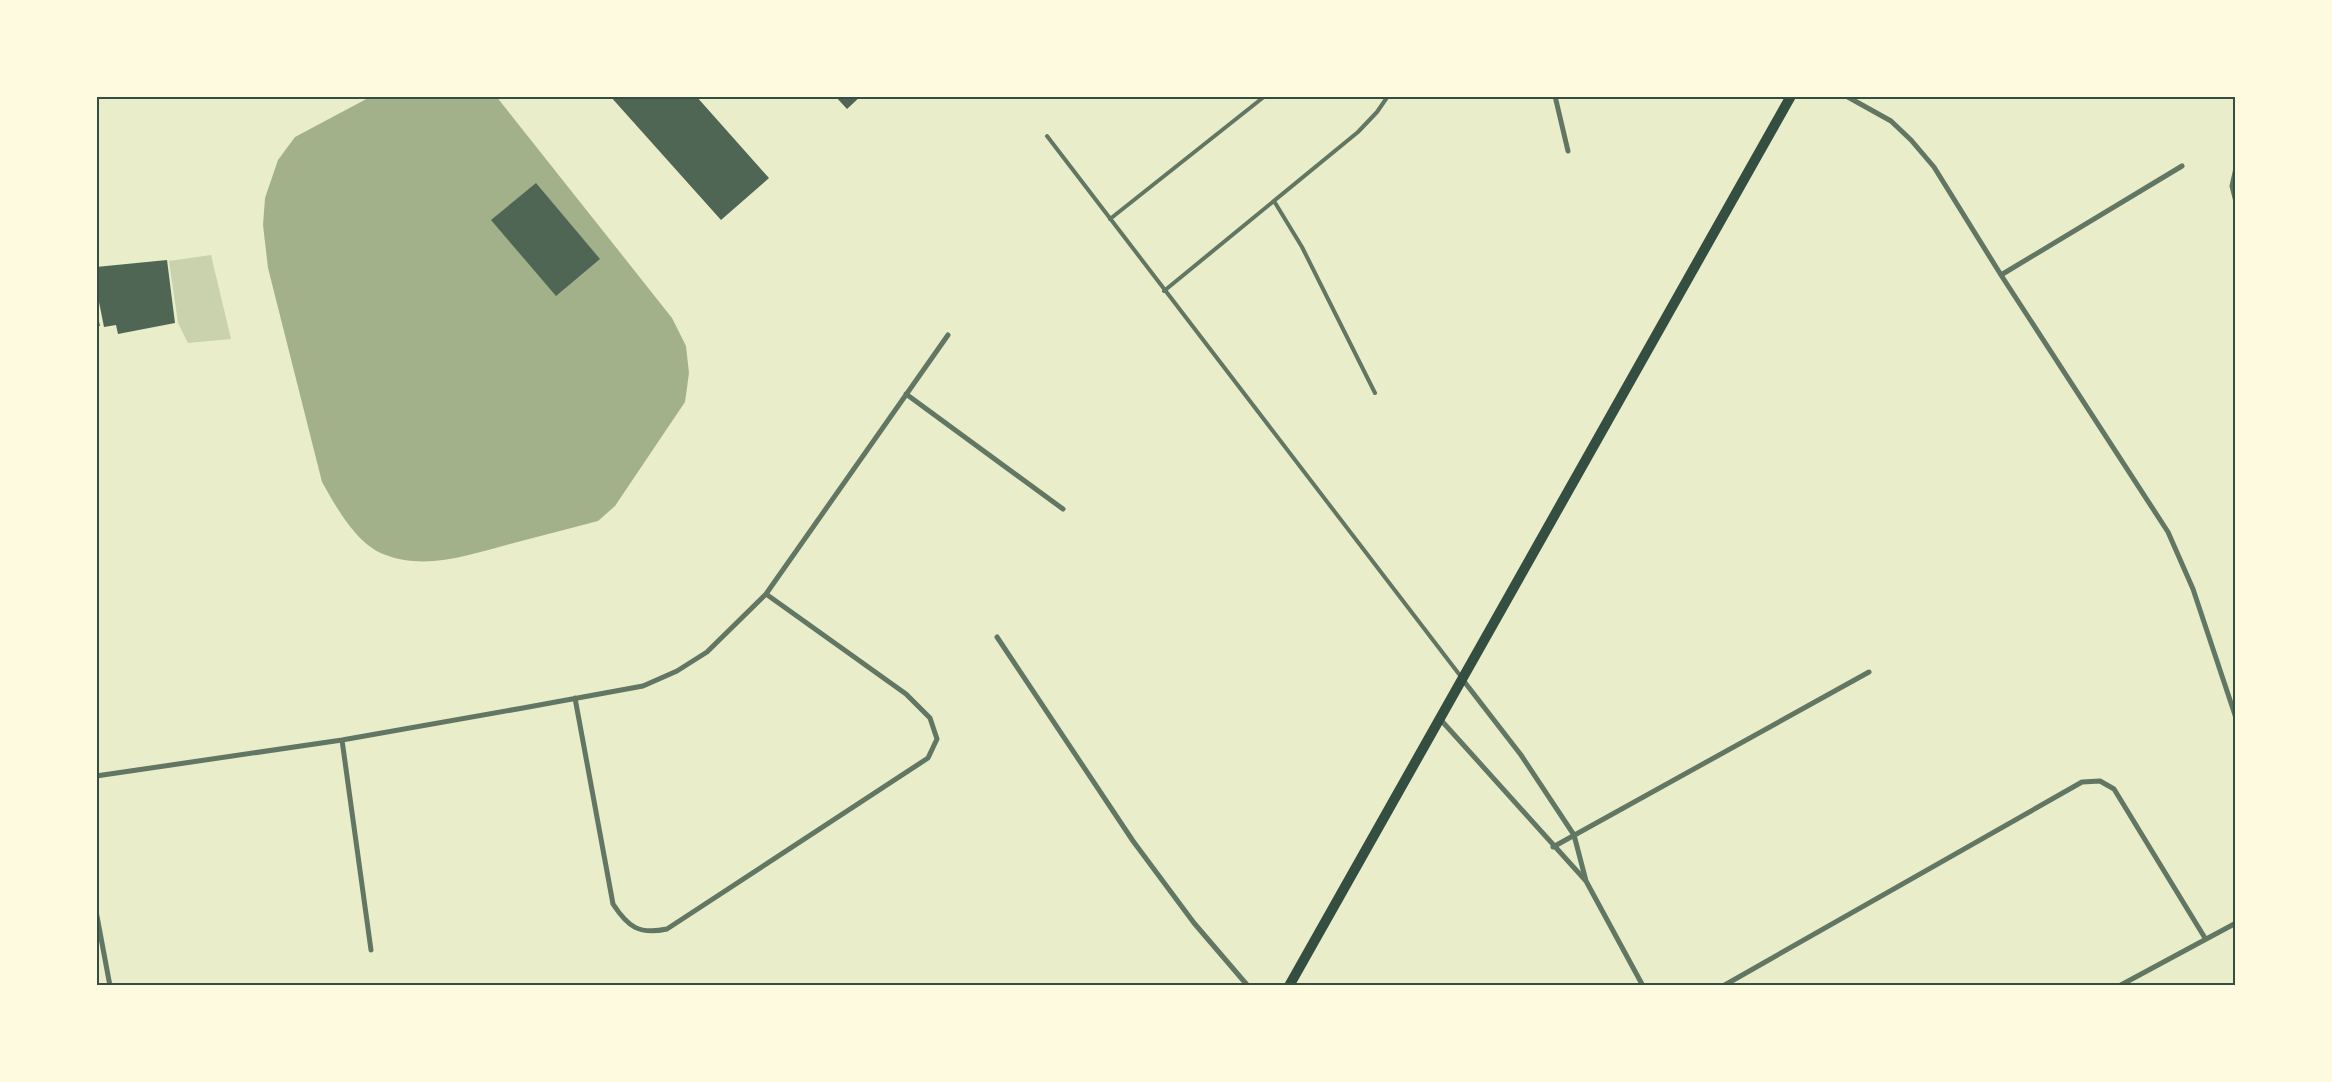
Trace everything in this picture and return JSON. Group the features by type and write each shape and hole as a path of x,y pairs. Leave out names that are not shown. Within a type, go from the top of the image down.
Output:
{"main road":[{"path":"1289,986 1791,96"}],"street":[{"path":"1555,96 1568,151"},
{"path":"1846,96 1890,120 1911,140 1934,167 2000,274 2168,532 2193,589 2236,718"},
{"path":"2000,274 2182,166"},
{"path":"2236,168 2232,186 2236,202"},
{"path":"96,776 342,740 643,686 678,671 707,652 766,594 948,334"},
{"path":"906,394 1063,509"},
{"path":"575,698 613,904 623,918 634,928 651,932 667,929 928,758 936,739 930,718 906,694 766,594"},
{"path":"997,636 1133,841 1194,923 1248,986"},
{"path":"1553,847 1869,672"},
{"path":"1463,680 1521,755 1574,835 1586,882 1643,986"},
{"path":"1440,719 1586,882"},
{"path":"342,740 371,950"},
{"path":"1723,986 2082,782 2100,781 2114,789 2204,938"},
{"path":"96,911 110,986"},
{"path":"2119,986 2204,938 2236,923"}],"lane":[{"path":"1110,219 1265,96"},
{"path":"1164,291 1358,132 1377,112 1388,96"},
{"path":"1047,136 1463,680"},
{"path":"1274,201 1302,247 1375,393"}],"shaded area":[{"path":"372,96 496,96 672,318 686,346 689,373 685,402 615,506 598,521 446,560 415,561 399,559 383,554 364,542 348,523 322,482 268,268 263,225 265,198 278,160 295,137"},
{"path":"211,255 231,339 188,343 178,323 169,261"}],"building":[{"path":"610,96 696,96 769,178 721,220"},
{"path":"835,96 861,96 847,109"},
{"path":"536,183 600,259 556,296 491,220"},
{"path":"167,260 175,323 118,334 116,325 104,327 99,302 96,302 96,267"},
{"path":"97,312 100,326 96,326"}]}
